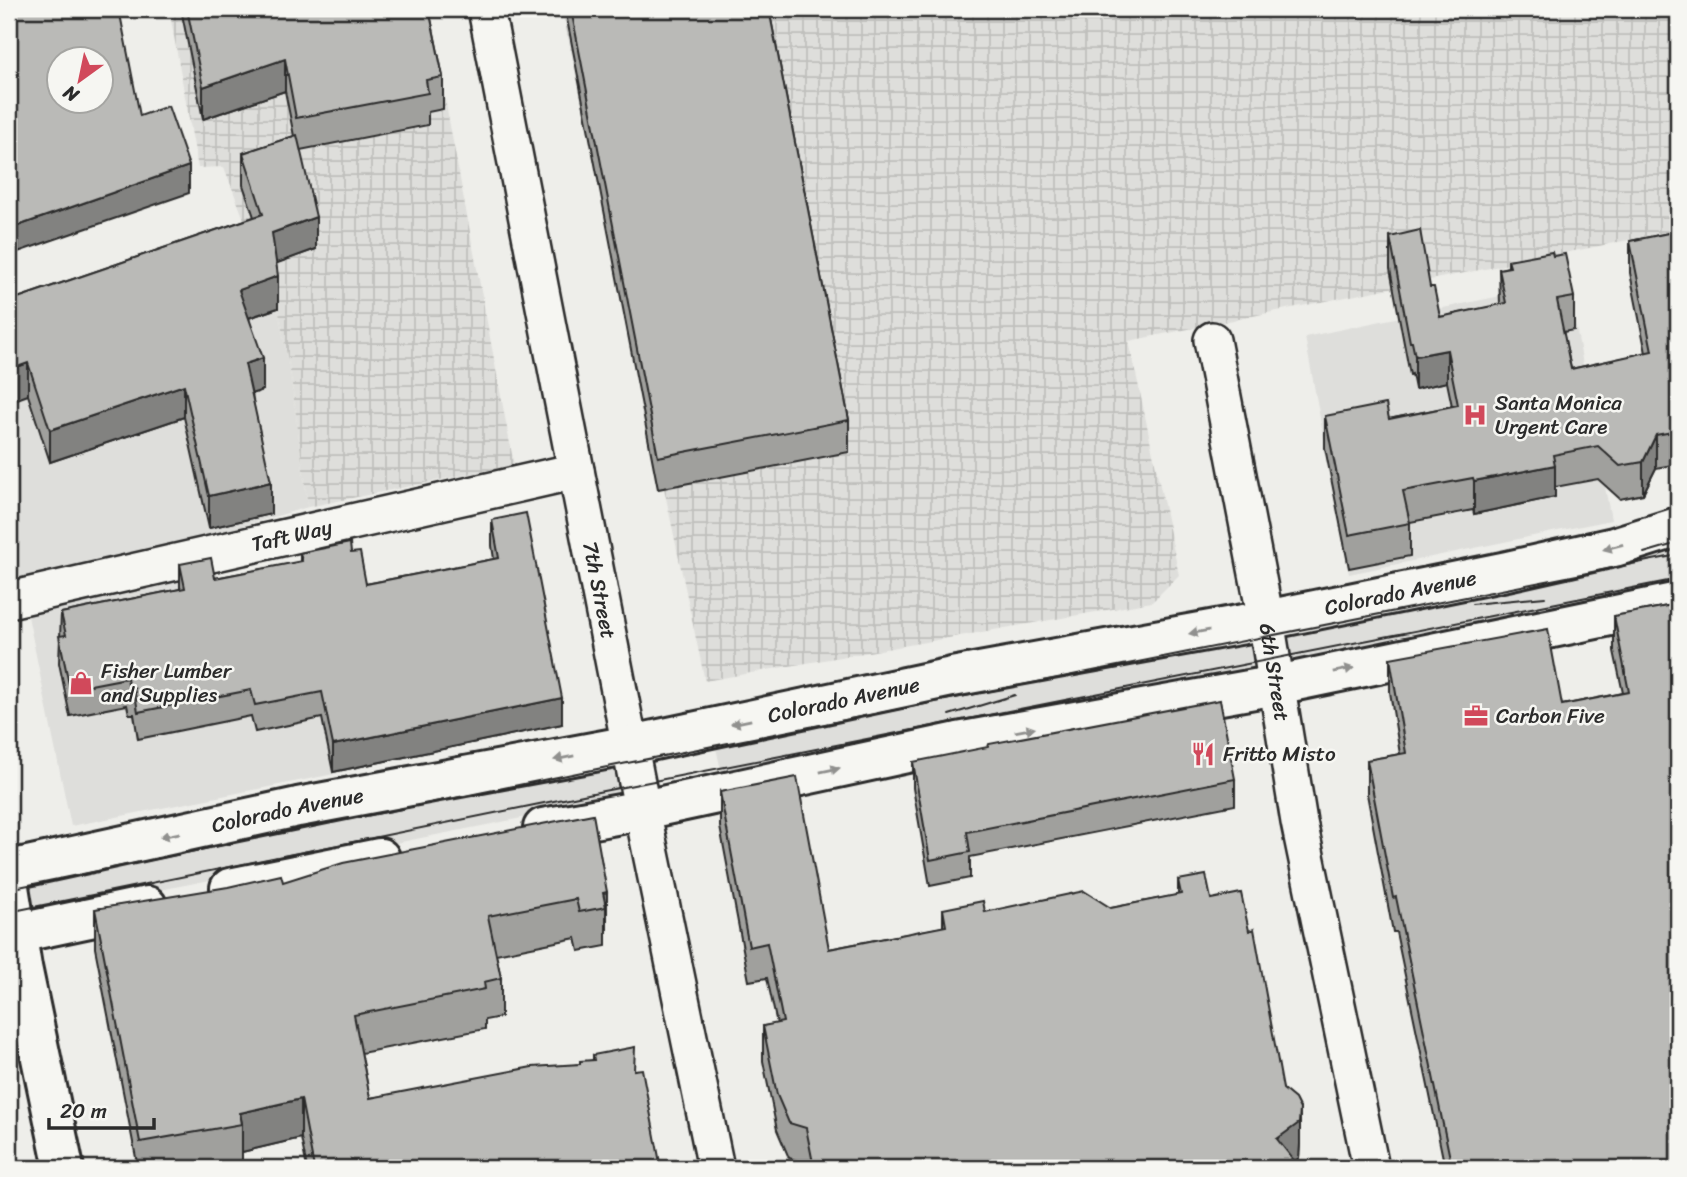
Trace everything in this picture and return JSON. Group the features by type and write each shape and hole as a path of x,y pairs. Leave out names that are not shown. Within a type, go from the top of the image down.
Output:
{"main road":[{"name":"Colorado Avenue","path":"9,870 298,807 631,745 952,677 1266,620 1521,568 1614,547 1678,527"},
{"path":"506,835 643,810 958,742 1277,685 1678,602"},
{"path":"13,934 410,853"},
{"path":"9,887 13,934 64,1168"}],"street":[{"name":"7th Street","path":"486,9 716,1168"},
{"name":"6th Street","path":"1212,340 1266,620 1299,821 1371,1168"},
{"name":"Taft Way","path":"9,600 576,471"}],"shaded area":[{"path":"169,9 428,9 514,465 308,507 291,377 278,308 224,167 198,168"},
{"path":"562,9 1678,9 1678,230 1129,341 1179,575 1152,602 705,681"},
{"path":"1568,282 1611,520 1349,574 1305,337"},
{"path":"278,308 291,377 308,507 210,535 220,585 292,569 334,774 71,826 9,523 9,401"},
{"path":"1678,534 1678,588 723,779 714,739"},
{"path":"619,759 627,797 9,920 9,880"}],"building":[{"path":"9,9 119,9 140,116 168,106 189,166 9,229"},
{"path":"187,9 429,9 443,77 426,80 428,93 296,118 285,59 203,87"},
{"path":"571,9 769,9 849,420 658,457"},
{"path":"297,135 316,217 272,233 278,276 239,290 263,358 245,364 271,482 209,496 184,385 50,430 28,363 9,370 9,301 263,214 243,153"},
{"path":"1420,230 1430,287 1434,287 1440,317 1506,303 1499,269 1510,267 1508,260 1552,252 1553,256 1565,254 1574,297 1557,300 1571,369 1652,351 1630,241 1678,231 1678,431 1656,435 1643,462 1620,466 1598,446 1553,455 1555,465 1474,481 1473,478 1403,491 1410,523 1349,535 1325,416 1386,404 1389,419 1458,405 1447,350 1415,356 1410,342 1390,237"},
{"path":"526,513 562,698 333,745 322,692 255,705 251,690 138,712 134,687 129,688 127,678 70,689 59,636 66,635 61,613 185,588 180,564 211,558 215,578 302,561 300,553 350,543 351,553 360,552 366,584 499,558 492,520"},
{"path":"1678,604 1678,1168 1452,1168 1396,897 1393,898 1367,760 1406,753 1390,658 1548,629 1562,705 1629,692 1614,616"},
{"path":"1220,700 1235,779 967,832 970,852 930,860 913,762 988,747 989,744"},
{"path":"797,777 829,949 946,926 943,909 983,901 985,912 1084,891 1111,908 1181,894 1178,880 1206,875 1211,899 1241,893 1249,931 1254,929 1283,1089 1295,1099 1300,1109 1299,1123 1277,1139 1300,1168 814,1168 806,1128 789,1123 777,1095 763,1026 783,1022 767,943 749,947 720,792"},
{"path":"593,814 607,892 603,893 606,907 579,912 576,899 488,916 501,978 484,982 485,989 354,1015 370,1098 532,1067 580,1064 580,1061 594,1060 593,1055 635,1047 634,1070 642,1069 661,1168 314,1168 301,1099 240,1113 242,1124 140,1142 95,909 228,887 281,875 283,882 343,863"}],"tram line":[{"path":"1644,553 1678,543"},
{"path":"9,889 582,772 1678,555"},
{"path":"9,912 588,794 1678,579"},
{"path":"1472,604 1545,597"},
{"path":"949,715 1015,695"}],"place":[{"name":"Santa Monica Urgent Care","path":"1475,415"},
{"name":"Fisher Lumber and Supplies","path":"81,683"},
{"name":"Carbon Five","path":"1476,716"},
{"name":"Fritto Misto","path":"1203,754"}]}
